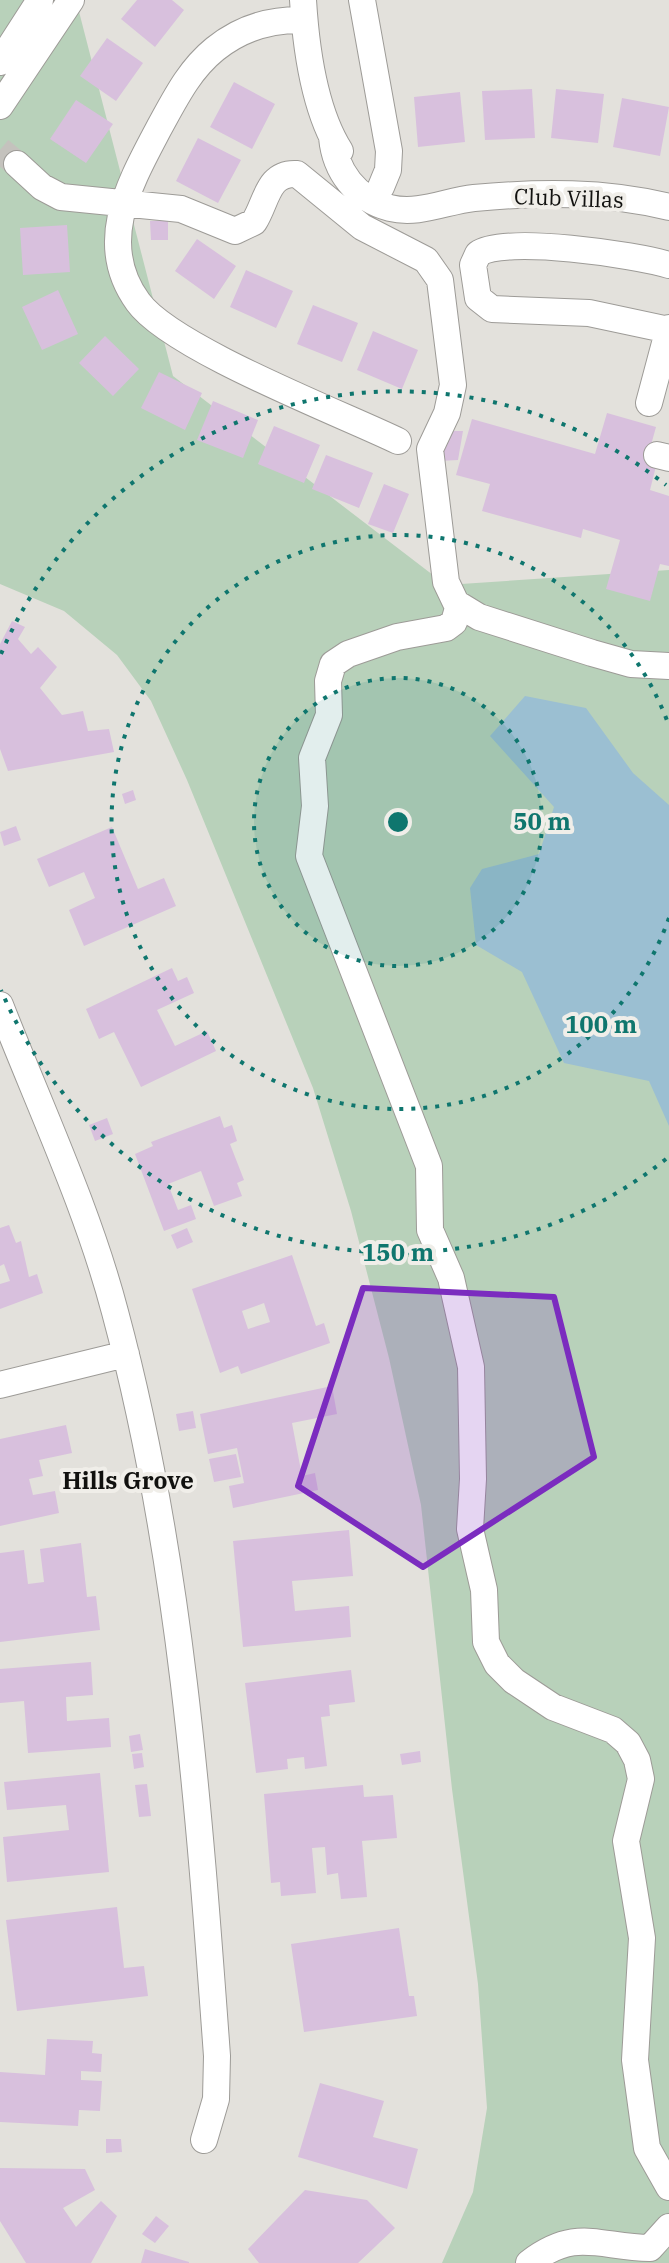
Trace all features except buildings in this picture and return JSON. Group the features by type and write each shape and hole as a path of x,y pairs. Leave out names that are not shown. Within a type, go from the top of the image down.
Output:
{"street":[{"path":"0,62 40,0"},
{"path":"0,106 71,0"},
{"path":"362,0 389,151 388,170 362,227"},
{"path":"303,10 233,37 197,66 183,84 122,203 117,240 120,263 127,285 155,321 203,349 398,441"},
{"name":"Club Villas","path":"303,10 315,80 343,174 360,193 468,199 584,194 669,207"},
{"path":"17,164 42,187 61,197 181,209 228,229 242,230 254,222 274,181 284,174 297,174 362,227 426,260 442,288 453,385 447,413 432,436 430,449 446,582 459,605 506,627 592,653 631,664 669,666"},
{"path":"649,403 669,329 589,313 492,309 478,298 473,265 478,254 493,248 591,250 669,265"},
{"path":"459,605 454,622 446,628 397,637 348,654 333,664 328,681 329,715 312,758 316,794 309,856 429,1166 430,1230 451,1278 471,1367 473,1479 470,1529 484,1590 486,1642 497,1664 514,1681 553,1707 613,1730 628,1743 637,1760 641,1779 626,1841 642,1938 635,2060 647,2148 669,2187"},
{"path":"0,1005 100,1262 126,1354 173,1613 206,1913 217,2077 216,2099 204,2140"},
{"path":"0,1385 126,1354"},
{"path":"529,2263 548,2248 573,2240 600,2240 627,2247 650,2248 669,2227"}],"highlighted area":[{"path":"363,1288 554,1297 594,1457 423,1567 298,1486"}],"green space":[{"path":"0,0 76,0 173,376 446,585 669,570 669,2263 442,2263 473,2192 487,2108 478,1984 452,1789 421,1505 389,1358 351,1211 313,1088 187,780 151,701 117,655 64,611 0,584"}],"water":[{"path":"525,696 586,708 633,773 669,805 669,1126 649,1081 564,1063 522,972 476,945 470,888 482,869 539,854 554,807 490,736"}],"tunnel":[{"path":"0,150 17,164"}],"district":[{"name":"Hills Grove","path":"128,1481"}]}
